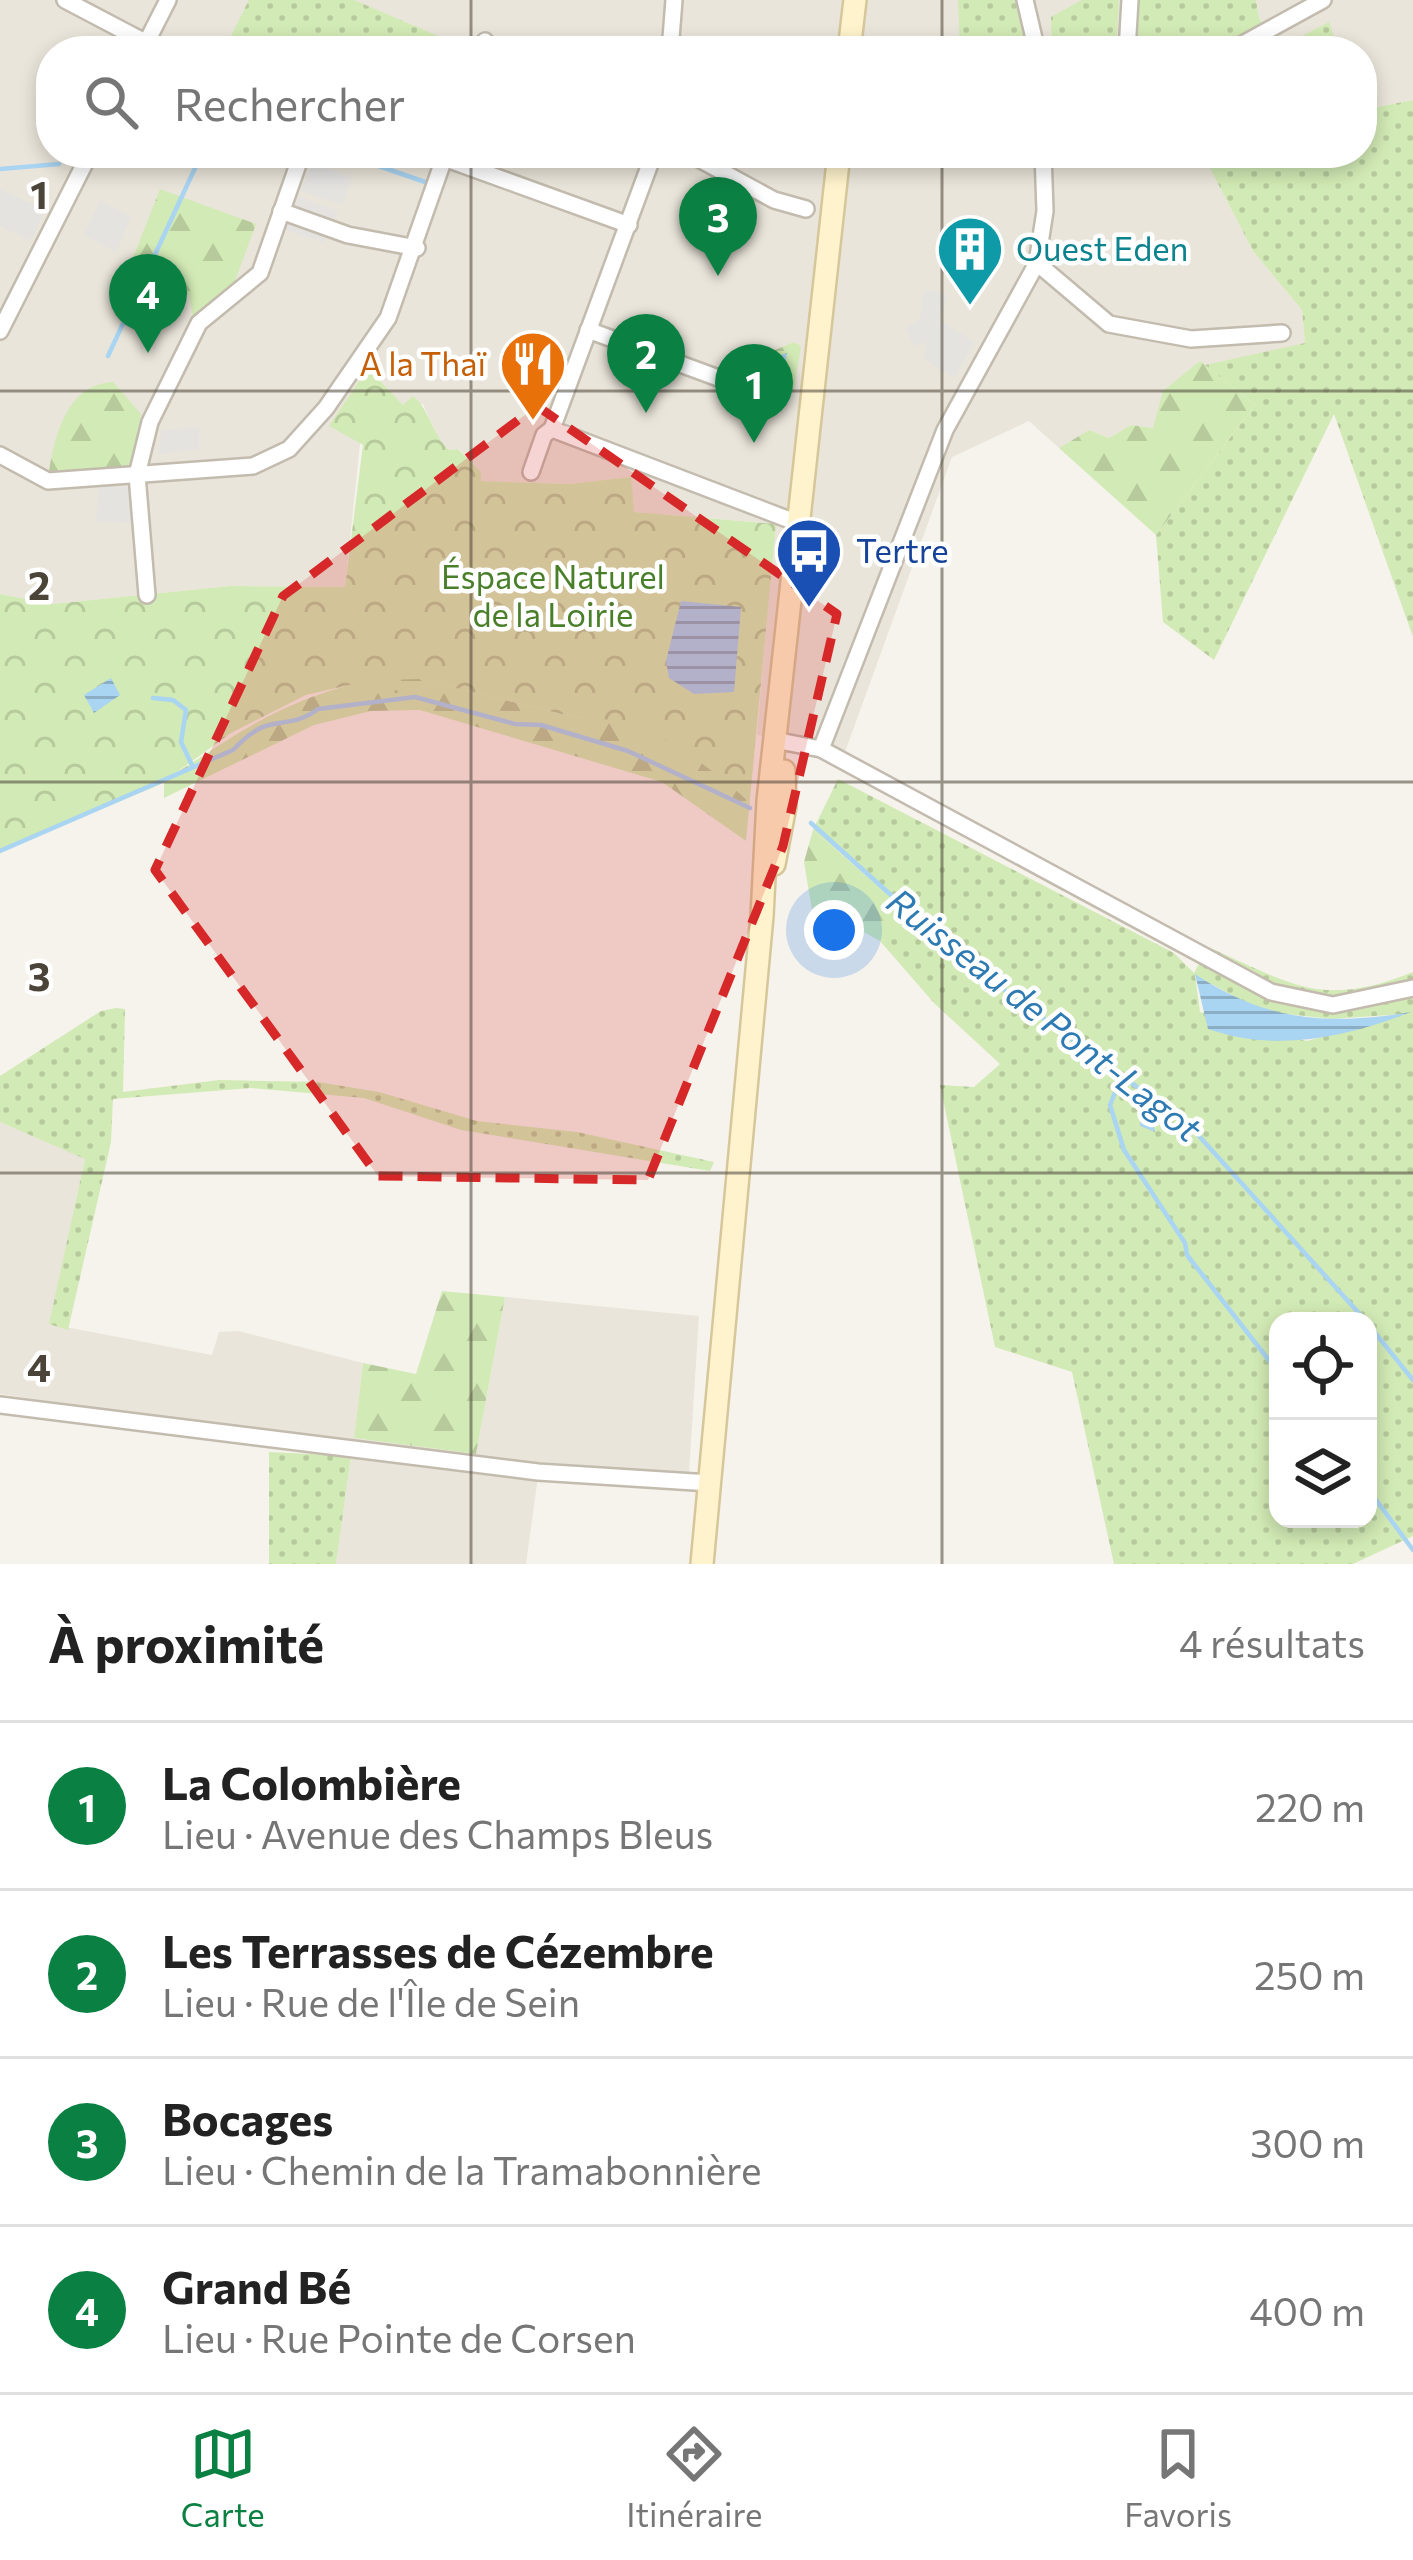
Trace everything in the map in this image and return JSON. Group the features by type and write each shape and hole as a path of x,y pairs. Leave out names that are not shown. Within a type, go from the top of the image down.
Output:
{"main road":[{"path":"851,36 855,0"},
{"path":"780,740 804,549 837,168"},
{"path":"702,1564 780,740 795,522 804,430 814,394"},
{"path":"795,522 803,523 804,549"}],"street":[{"path":"65,0 129,36"},
{"path":"154,36 168,0"},
{"path":"671,36 674,0"},
{"path":"1024,0 1033,36"},
{"path":"1128,36 1130,0"},
{"path":"1257,36 1323,0"},
{"path":"1,327 82,168"},
{"path":"147,595 137,476 150,422 199,323 260,273 297,168"},
{"path":"0,455 48,481 253,466 289,449 326,408 388,318 417,248 437,168"},
{"path":"477,168 629,225"},
{"path":"532,472 650,168"},
{"path":"715,168 774,200 806,209"},
{"path":"820,749 945,430 1036,263 1045,211 1044,168"},
{"path":"281,211 348,235 417,248"},
{"path":"1036,263 1108,323 1191,339 1282,333"},
{"path":"589,330 740,386"},
{"path":"552,429 795,522"},
{"path":"780,740 820,749 1271,992 1334,1005 1413,988"},
{"path":"0,1405 538,1472 710,1483"}],"highlighted area":[{"path":"537,406 837,614 783,846 648,1180 378,1176 155,870 283,596"}],"shaded area":[{"path":"0,0 1135,0 1133,36 36,36 36,168 1210,168 1253,251 1302,310 1305,344 1205,365 1199,361 1153,428 1131,425 1109,438 1089,430 1059,448 1029,421 952,457 845,752 757,735 775,524 633,512 631,477 570,484 481,481 481,472 459,449 449,450 440,442 423,404 404,406 368,368 345,587 230,586 52,604 0,594"},
{"path":"1256,0 1413,0 1413,100 1377,107 1377,36 1334,36 1329,23 1304,36 1271,36 1259,18"},
{"path":"310,168 353,177 342,205 300,191"},
{"path":"0,189 45,210 31,241 0,226"},
{"path":"298,197 338,211 324,243 285,230"},
{"path":"100,201 131,216 116,252 84,235"},
{"path":"924,289 948,295 939,320 974,342 954,378 923,358 927,347 922,342 914,346 906,328 920,319"},
{"path":"199,427 199,449 159,454 161,430"},
{"path":"98,486 132,487 131,523 96,522"},
{"path":"0,1122 85,1158 50,1324 212,1355 219,1332 238,1331 363,1363 354,1438 476,1454 505,1297 699,1316 689,1473 540,1462 526,1564 336,1564 351,1456 286,1435 0,1394"}],"green space":[{"path":"249,0 354,0 438,36 231,36"},
{"path":"958,0 1015,0 1023,36 959,36"},
{"path":"1082,0 1119,0 1117,36 1052,36 1051,17"},
{"path":"1135,0 1256,0 1259,18 1271,36 1133,36"},
{"path":"1329,22 1334,36 1302,36"},
{"path":"1413,100 1413,637 1334,414 1214,660 1163,622 1156,535 1255,405 1205,365 1305,343 1302,310 1253,251 1210,168 1377,168 1377,107"},
{"path":"160,189 256,224 235,281 193,318 189,295 129,268"},
{"path":"794,342 801,346 794,390 786,394 752,372 751,360"},
{"path":"1200,361 1255,405 1156,535 1059,448 1089,430 1109,438 1131,425 1153,428 1163,391"},
{"name":"Éspace Naturel de la Loirie","path":"368,368 403,405 413,396 419,402 443,444 449,450 458,449 481,472 481,481 569,484 631,477 634,512 776,524 746,841 746,799 669,742 625,724 578,718 419,679 385,680 387,687 415,697 388,701 371,680 306,695 231,733 159,785 0,851 0,594 52,604 230,586 345,587 363,445 329,426"},
{"path":"113,382 141,414 131,468 49,471 66,413 85,391"},
{"path":"372,679 420,679 578,718 639,713 672,733 746,799 746,841 662,782 420,710 371,711 314,725 164,798 164,781 240,732 311,697"},
{"path":"838,779 1174,953 1194,973 1208,947 1286,981 1330,990 1354,989 1413,972 1413,1536 1353,1564 1114,1564 1072,1372 995,1347 940,1085 974,1087 1000,1064 934,1003 880,941 926,926 813,830","holes":["1195,975 1261,1011 1331,1019 1404,1014 1307,1041 1200,1012"]},
{"path":"813,830 927,928 880,941 837,917 817,940 804,862"},
{"path":"125,1009 123,1092 219,1080 318,1082 379,1092 477,1121 577,1132 714,1162 710,1171 461,1130 364,1098 251,1088 113,1099 111,1142 68,1330 49,1324 85,1159 0,1122 0,1076 101,1011"},
{"path":"442,1291 505,1297 476,1454 354,1438 363,1363 416,1374"},
{"path":"269,1452 351,1456 336,1564 269,1564"}],"water":[{"path":"787,353 782,382 759,369 765,360"},
{"path":"681,601 741,607 734,692 694,694 669,678 666,661"},
{"path":"111,678 120,695 94,713 84,695"},
{"path":"1195,974 1247,1002 1298,1016 1352,1019 1411,1012 1362,1029 1311,1039 1234,1036 1208,1029"},
{"path":"1141,1086 1147,1090 1155,1132 1140,1126"}],"waterway":[{"path":"0,169 36,166"},
{"path":"108,356 195,168"},
{"path":"385,168 428,183"},
{"name":"Ruisseau de Pont-Lagot","path":"0,851 233,750 268,725 296,720 318,709 415,697 515,724 541,725 628,751 750,808"},
{"path":"153,698 173,700 186,710 181,742 192,765"},
{"name":"Ruisseau de Pont-Lagot","path":"811,823 962,959 1189,1125 1358,1312"},
{"path":"1122,1075 1110,1105 1124,1150 1185,1243 1187,1255 1269,1360"},
{"name":"Ruisseau de Pont-Lagot","path":"1377,1335 1413,1380"},
{"path":"1377,1501 1413,1550"}],"place":[{"name":"Bocages","path":"718,276"},
{"name":"Ouest Eden","path":"970,308"},
{"name":"Grand Bé","path":"148,353"},
{"name":"Les Terrasses de Cézembre","path":"646,413"},
{"name":"A la Thaï","path":"533,423"},
{"name":"La Colombière","path":"754,443"},
{"name":"Tertre","path":"809,610"}]}
